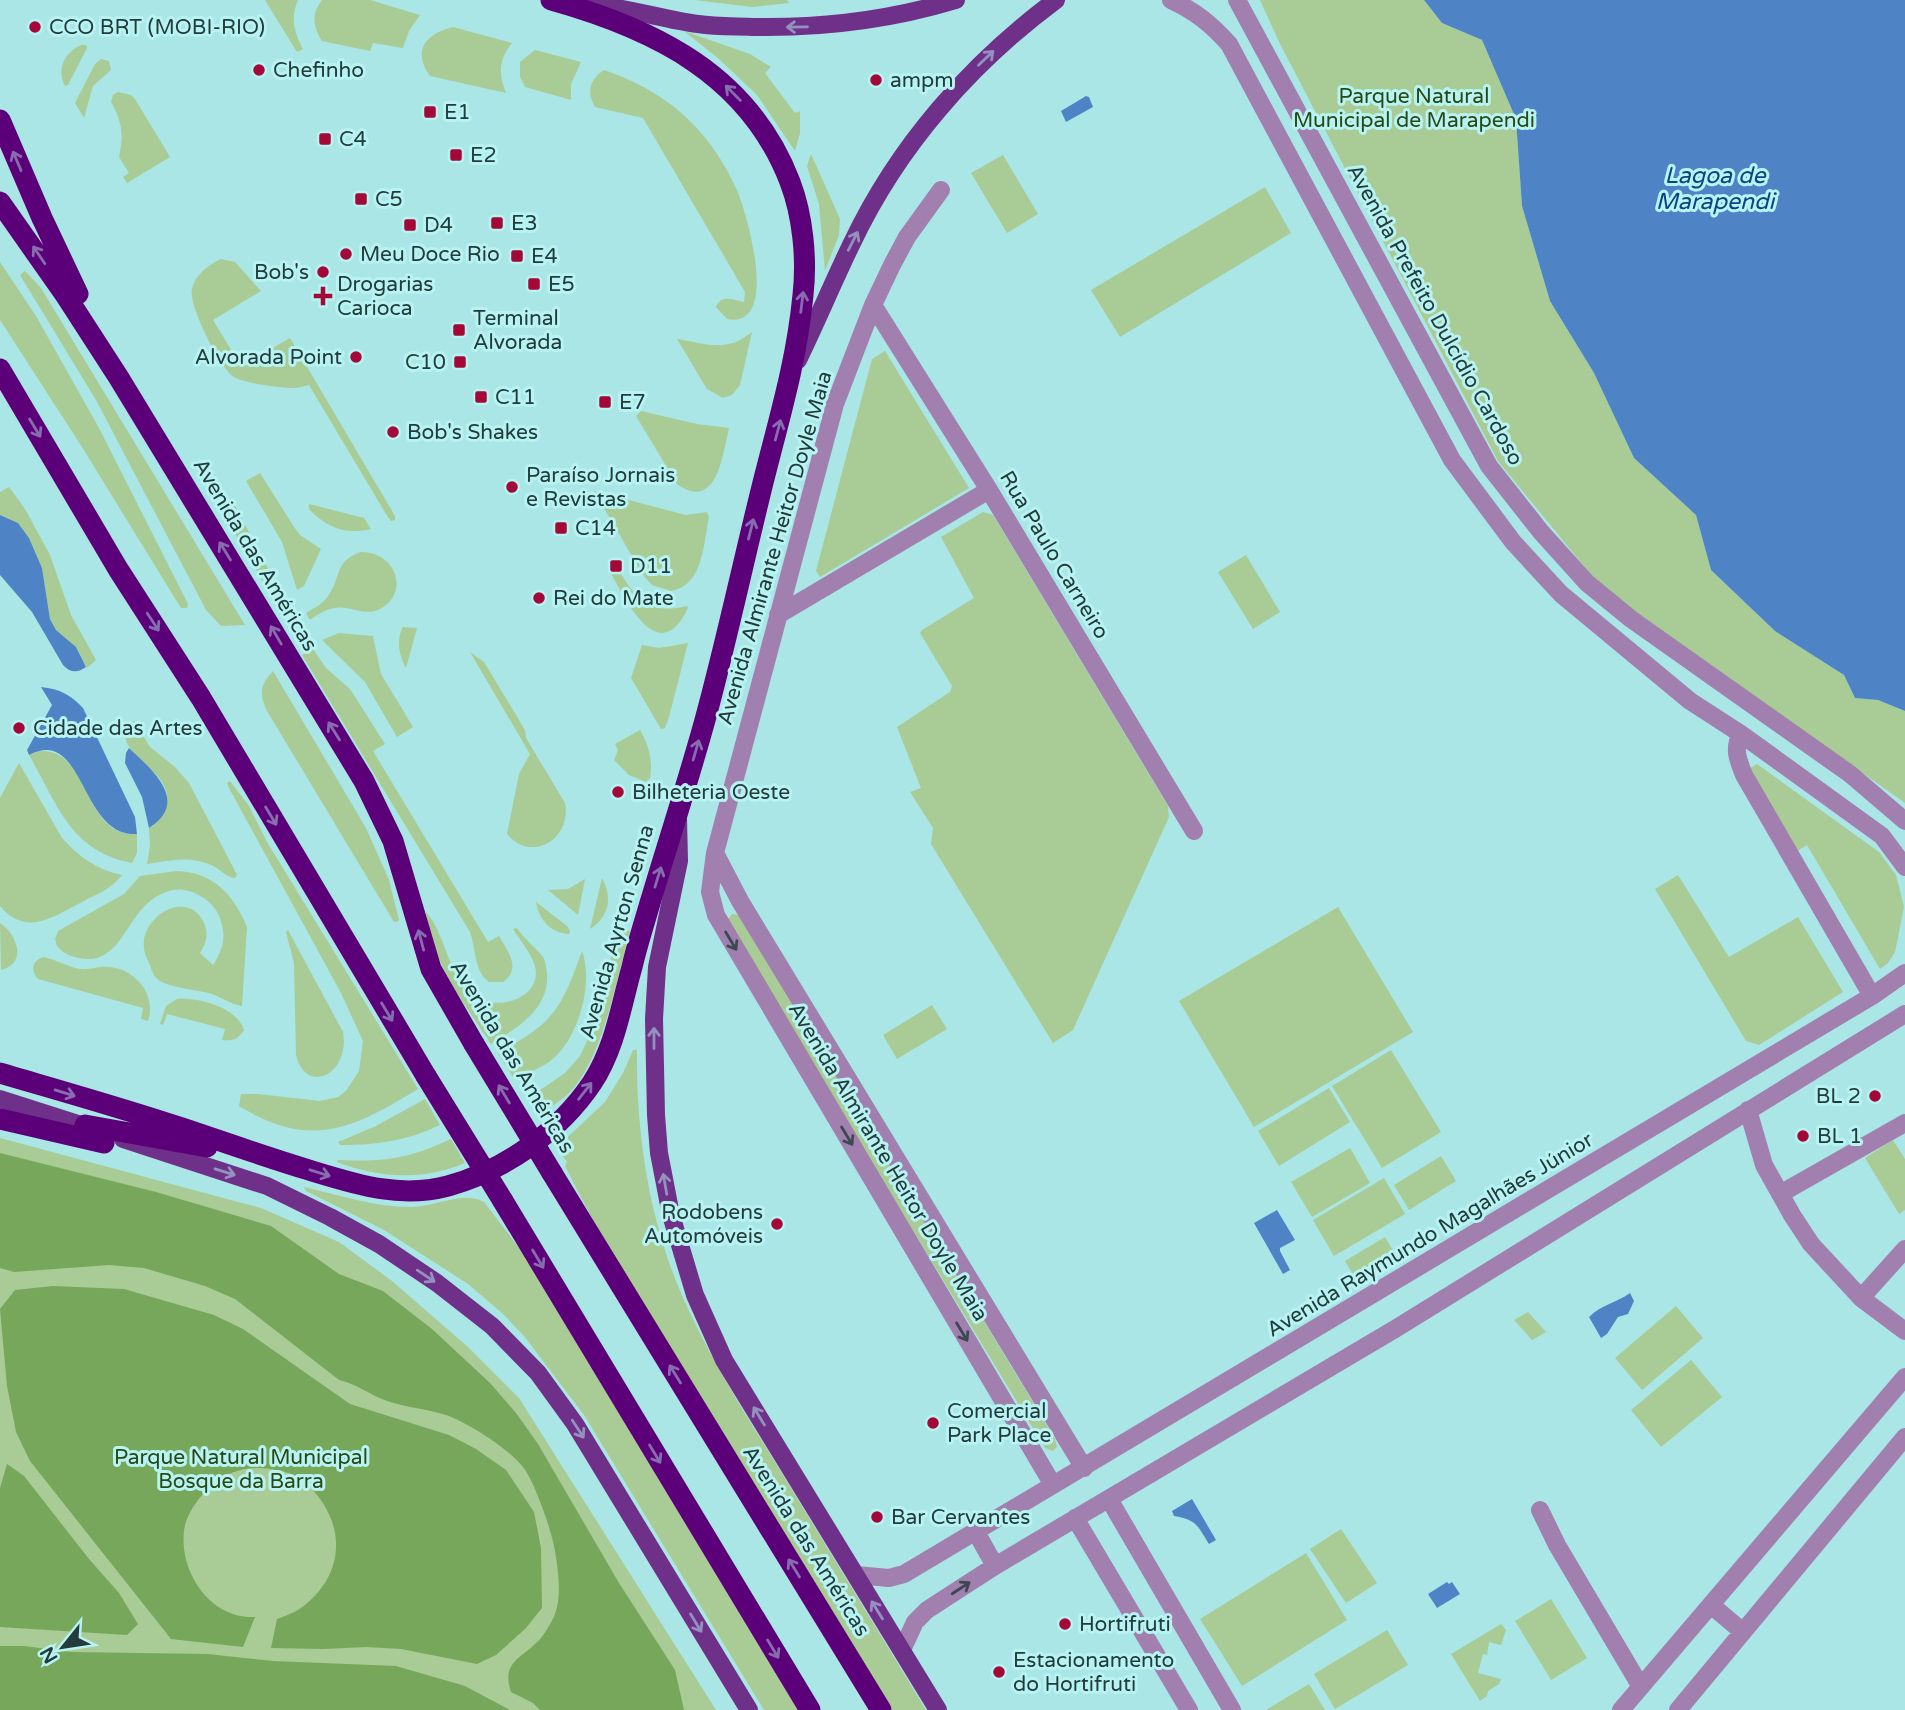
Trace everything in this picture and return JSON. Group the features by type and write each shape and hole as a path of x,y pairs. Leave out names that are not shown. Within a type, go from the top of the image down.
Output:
{"highway":[{"name":"Avenida Ayrton Senna","path":"0,1073 180,1127 254,1154 365,1187 388,1191 420,1191 463,1181 526,1149 577,1101 593,1082 606,1059 706,715 793,369 804,290 800,224 790,180 749,109 721,80 684,53 641,31 559,2"},
{"path":"0,120 42,218 119,378"},
{"name":"Avenida das Américas","path":"0,202 119,378 365,781 396,850 430,969 881,1710"},
{"path":"0,369 118,569 201,698 426,1076 810,1710"},
{"path":"0,1119 93,1141 160,1152"},
{"path":"85,1125 254,1154"}],"main road":[{"name":"Avenida Ayrton Senna","path":"559,2 623,9 700,25 792,27 865,22 956,0"},
{"name":"Avenida Ayrton Senna","path":"793,369 852,242 916,137 957,87 985,59 1018,28 1055,0"},
{"name":"Avenida das Américas","path":"677,815 679,861 657,967 653,1028 658,1143 671,1215 695,1295 719,1350 938,1710"},
{"path":"0,1099 267,1185 330,1217 402,1259 492,1326 538,1373 575,1424 750,1710"}],"street":[{"path":"1171,0 1193,10 1229,44 1460,471 1513,542 1561,593 1690,701 1741,734 1882,836 1905,867"},
{"name":"Avenida Prefeito Dulcídio Cardoso","path":"1237,0 1489,466 1541,532 1587,583 1631,618 1850,774 1905,821"},
{"name":"Avenida Almirante Heitor Doyle Maia","path":"941,190 907,237 873,305 835,404 715,853 710,892 716,915 1053,1485"},
{"name":"Rua Paulo Carneiro","path":"873,305 989,490 1195,831"},
{"path":"778,615 989,490"},
{"path":"1741,734 1736,743 1736,754 1744,775 1871,996"},
{"name":"Avenida Almirante Heitor Doyle Maia","path":"715,853 740,901 1084,1468"},
{"path":"716,915 740,901"},
{"name":"Avenida Raymundo Magalhães Júnior","path":"856,1575 889,1578 904,1574 1871,996 1905,973"},
{"path":"902,1650 915,1622 927,1610 995,1566 1399,1335 1748,1110 1905,1014"},
{"path":"1748,1110 1764,1165 1811,1244 1903,1339"},
{"path":"1780,1194 1905,1123"},
{"path":"1861,1298 1905,1249"},
{"path":"1621,1710 1905,1377"},
{"path":"1678,1710 1905,1437"},
{"path":"1109,1499 1232,1710"},
{"path":"1540,1510 1641,1687"},
{"path":"1075,1518 1189,1710"},
{"path":"975,1532 995,1566"},
{"path":"1711,1605 1743,1632"}],"green space":[{"path":"265,0 298,0 294,25 303,49 297,52"},
{"path":"322,0 370,0 420,15 409,31 403,48 373,43 370,51 322,41 314,20"},
{"path":"694,0 787,0 789,3 753,7"},
{"name":"Parque Natural Municipal de Marapendi","path":"1260,0 1424,0 1442,23 1482,40 1516,119 1522,206 1550,301 1594,373 1634,458 1696,515 1711,570 1775,631 1844,675 1855,698 1878,700 1905,711 1905,803 1601,587 1498,461 1280,44"},
{"path":"453,27 512,43 504,55 501,67 506,93 430,76 422,59 424,45 435,34"},
{"path":"684,31 750,54 771,67 765,73 795,113 800,111 800,133 795,151 757,95"},
{"path":"81,45 86,45 87,48 65,86 61,74 63,62"},
{"path":"535,50 581,62 571,84 571,100 525,87 520,77 520,62"},
{"path":"101,59 109,61 111,70 93,86 84,118 75,103 95,64"},
{"path":"604,70 632,81 670,104 702,134 725,167 736,188 747,220 756,267 753,307 743,318 727,319 716,307 724,299 744,302 745,292 643,118 595,107 591,86 595,77"},
{"path":"118,92 131,95 135,99 170,157 127,183 123,177 129,173 119,157 121,128 111,102 113,95"},
{"path":"811,154 840,219 839,235 825,271 819,204 807,166"},
{"path":"1003,155 1038,214 1007,233 971,173"},
{"path":"1265,187 1291,233 1120,337 1091,290"},
{"path":"221,259 235,262 261,291 213,320 241,366 290,338 395,520 391,521 386,514 309,385 287,388 245,381 234,377 221,362 200,322 192,289 203,271"},
{"path":"0,262 36,316 99,428 188,604 187,608 181,608 0,320"},
{"path":"25,271 41,288 245,625 221,626 206,610 96,400 20,275"},
{"path":"752,332 740,385 732,395 723,398 707,389 677,339 707,345 725,345 743,339"},
{"path":"885,351 969,488 820,577 816,571 872,359"},
{"path":"641,411 697,424 729,428 716,476 709,486 701,491 690,491 677,484 636,416"},
{"path":"260,473 300,535 321,549 304,586 297,590 282,542 246,481"},
{"path":"9,487 25,509 50,555 71,615 96,660 87,668 76,647 56,630 50,619 42,568 29,538 18,523 0,515 0,492"},
{"path":"594,491 686,515 707,512 709,517 703,551 690,581 671,591 652,585 643,575"},
{"path":"309,504 364,518 371,529 353,531 337,528 316,516 309,509"},
{"path":"235,506 288,606 280,611 222,512"},
{"path":"983,512 993,515 1168,806 1169,817 1073,1030 1053,1043 931,844 933,828 910,792 921,788 897,727 950,692 952,686 920,633 974,598 941,537"},
{"path":"360,552 373,554 391,566 397,585 388,603 372,612 341,607 322,612 310,620 306,613 326,599 342,566 351,556"},
{"path":"1246,555 1280,612 1253,629 1218,572"},
{"path":"616,566 644,602 662,608 687,606 677,626 665,633 654,631 643,623 609,570"},
{"path":"403,627 417,628 406,668 399,648"},
{"path":"339,633 373,636 381,674 413,727 397,737 365,682 322,640"},
{"path":"688,643 669,717 665,728 661,729 631,678 642,645 659,648"},
{"path":"313,649 326,668 350,689 385,744 373,751 488,942 499,936 506,948 512,960 512,971 503,982 489,982 481,972 470,932 302,655"},
{"path":"470,652 484,662 565,803 566,816 562,828 556,837 538,847 517,843 507,834 519,774 530,754"},
{"path":"273,671 366,828 389,880 399,920 397,922 394,922 267,711 262,690"},
{"path":"134,721 150,747 175,767 189,783 237,875 235,878 199,861 147,864 149,828 164,808 166,790 126,741 126,731"},
{"path":"640,730 651,759 650,778 646,782 629,775 614,760 618,750 615,744"},
{"path":"39,751 56,754 69,763 106,822 119,831 137,834 137,853 132,863 111,857 94,848 68,823 29,755"},
{"path":"19,763 62,838 89,862 122,875 108,888 60,914 40,921 20,921 0,906 0,798"},
{"path":"1757,764 1879,852 1896,875 1904,907 1895,952 1880,969 1807,845 1796,852 1747,770"},
{"path":"230,781 249,806 267,842 418,1089 351,1124 310,1131 288,1128 265,1120 239,1106 241,1094 320,1101 338,1097 346,1091 359,1071 363,1041 341,993 229,788 227,783"},
{"path":"177,871 201,876 221,887 242,915 247,927 242,1006 212,994 166,984 153,973 144,948 145,936 149,926 166,910 177,907 197,913 206,931 206,939 200,953 213,965 220,953 223,935 219,914 209,902 189,891 173,890 155,897 135,918 119,942 99,957 74,957 57,946 55,939 58,931 124,894 140,876"},
{"path":"1678,875 1729,957 1798,917 1843,992 1759,1045 1746,1041 1655,889"},
{"path":"602,878 607,893 607,906 601,919 590,929"},
{"path":"585,879 578,915 548,890 568,889"},
{"path":"536,902 567,926 569,934 551,928 540,914"},
{"path":"1338,907 1413,1032 1254,1127 1179,1001"},
{"path":"426,912 438,930 462,983 480,999 503,1003 524,995 532,987 535,966 513,929 517,928 544,959 547,986 537,1007 521,1024 491,1044 441,963 428,929"},
{"path":"732,914 739,915 1055,1439 1057,1447 1053,1451 1045,1448 726,922"},
{"path":"0,923 11,934 17,948 15,961 1,970"},
{"path":"627,929 630,932 607,1018 590,1062 567,1095 540,1114 530,1097 565,1073 580,1056 589,1037 614,947"},
{"path":"288,930 343,1032 340,1060 326,1075 309,1075 301,1068 296,1055 294,963 286,932"},
{"path":"582,951 586,979 584,995 581,1011 568,1040 549,1062 515,1080 498,1054 534,1031 554,1011 566,992"},
{"path":"43,957 80,969 108,967 127,972 146,993 150,1011 148,1021 141,1019 143,1008 38,979 33,966"},
{"path":"177,999 216,1005 234,1015 244,1030 237,1038 222,1040 225,1029 167,1014 163,1025 160,1024 166,1006"},
{"path":"932,1005 947,1029 897,1059 883,1035"},
{"path":"633,1050 637,1050 642,1145 653,1207 661,1238 683,1298 734,1395 926,1710 892,1710 634,1291 565,1166 567,1162 557,1147 605,1102"},
{"path":"1391,1050 1441,1132 1382,1168 1332,1086"},
{"path":"1329,1088 1350,1122 1279,1166 1258,1131"},
{"path":"425,1099 440,1125 416,1135 379,1143 340,1145 338,1142 376,1126"},
{"name":"Parque Natural Municipal Bosque da Barra","path":"0,1138 261,1208 339,1242 392,1281 468,1347 519,1398 716,1710 0,1710"},
{"path":"451,1139 465,1163 433,1173 385,1174 337,1162 396,1158"},
{"path":"1893,1140 1905,1159 1905,1210 1899,1214 1865,1158"},
{"path":"1350,1148 1370,1183 1312,1217 1291,1182"},
{"path":"0,1153 156,1192 271,1226 339,1274 383,1291 432,1329 490,1383 538,1444 619,1583 675,1670 684,1710 540,1710 533,1703 511,1692 508,1675 510,1669 546,1631 555,1614 559,1591 555,1551 547,1520 533,1484 517,1460 489,1438 449,1416 387,1401 339,1380 235,1299 205,1286 144,1268 109,1265 14,1272 0,1268"},
{"path":"1441,1156 1456,1181 1409,1210 1394,1185"},
{"path":"1384,1178 1405,1214 1334,1256 1313,1220"},
{"path":"304,1187 383,1205 419,1207 467,1198 484,1202 526,1257 800,1710 764,1710 584,1415 524,1336 468,1284 384,1230 306,1191"},
{"path":"1385,1237 1397,1257 1357,1281 1345,1261"},
{"path":"53,1286 124,1289 214,1315 243,1329 350,1404 449,1435 476,1449 506,1470 534,1512 541,1548 542,1608 526,1628 496,1655 477,1664 401,1649 271,1648 277,1619 301,1608 316,1595 327,1580 336,1548 335,1532 321,1500 298,1477 272,1469 253,1468 227,1475 203,1494 187,1519 184,1541 191,1574 210,1601 238,1616 255,1617 243,1647 171,1639 30,1461 16,1432 7,1386 0,1309 15,1290"},
{"path":"1676,1306 1703,1338 1642,1390 1615,1358"},
{"path":"1528,1312 1546,1332 1532,1340 1514,1320"},
{"path":"1691,1360 1722,1397 1661,1447 1631,1410"},
{"path":"7,1464 24,1476 119,1593 138,1624 127,1635 0,1627 0,1488"},
{"path":"1341,1529 1377,1583 1346,1603 1310,1549"},
{"path":"1306,1553 1347,1620 1242,1686 1200,1619"},
{"path":"1551,1599 1587,1658 1551,1680 1515,1621"},
{"path":"1501,1624 1506,1630 1501,1645 1489,1642 1487,1655 1483,1654 1478,1673 1501,1679 1480,1701 1451,1654"},
{"path":"1387,1630 1408,1665 1335,1709 1314,1674"},
{"path":"0,1646 71,1652 208,1654 273,1661 396,1666 465,1686 510,1710 0,1710"},
{"path":"1309,1684 1325,1710 1266,1710"}],"water":[{"name":"Lagoa de Marapendi","path":"1424,0 1905,0 1905,711 1878,700 1855,698 1844,675 1775,631 1711,570 1696,515 1634,458 1594,373 1550,301 1522,206 1516,119 1482,40 1442,23"},
{"path":"1086,96 1093,107 1066,122 1061,111"},
{"path":"0,515 18,523 29,538 42,568 50,619 56,630 76,647 86,667 83,669 71,671 63,665 32,612 0,575"},
{"path":"41,687 65,693 83,708 135,817 137,834 118,831 104,819 73,768 61,755 47,750 29,755 27,750 52,705"},
{"path":"129,748 156,775 167,796 167,807 161,818 149,828 142,797 125,763"},
{"path":"1277,1210 1295,1240 1280,1248 1290,1270 1283,1274 1254,1223"},
{"path":"1630,1293 1634,1301 1628,1314 1618,1317 1607,1334 1601,1338 1589,1317"},
{"path":"1192,1499 1216,1540 1209,1544 1196,1524 1174,1516 1172,1511"},
{"path":"1447,1582 1452,1582 1460,1594 1437,1608 1428,1594"}],"place":[{"name":"CCO BRT (MOBI-RIO)","path":"35,27"},
{"name":"Chefinho","path":"259,70"},
{"name":"ampm","path":"876,80"},
{"name":"E1","path":"430,112"},
{"name":"C4","path":"325,139"},
{"name":"E2","path":"456,155"},
{"name":"C5","path":"361,199"},
{"name":"E3","path":"497,223"},
{"name":"D4","path":"410,225"},
{"name":"Meu Doce Rio","path":"346,254"},
{"name":"E4","path":"517,256"},
{"name":"Bob's","path":"323,272"},
{"name":"E5","path":"534,284"},
{"name":"Drogarias Carioca","path":"323,296"},
{"name":"Terminal Alvorada","path":"459,330"},
{"name":"Alvorada Point","path":"356,357"},
{"name":"C10","path":"460,362"},
{"name":"C11","path":"481,397"},
{"name":"E7","path":"605,402"},
{"name":"Bob's Shakes","path":"393,432"},
{"name":"Paraíso Jornais e Revistas","path":"512,487"},
{"name":"C14","path":"561,528"},
{"name":"D11","path":"616,566"},
{"name":"Rei do Mate","path":"539,598"},
{"name":"Cidade das Artes","path":"19,728"},
{"name":"Bilheteria Oeste","path":"618,792"},
{"name":"BL 2","path":"1875,1096"},
{"name":"BL 1","path":"1803,1136"},
{"name":"Rodobens Automóveis","path":"777,1224"},
{"name":"Comercial Park Place","path":"933,1423"},
{"name":"Bar Cervantes","path":"877,1517"},
{"name":"Hortifruti","path":"1065,1624"},
{"name":"Estacionamento do Hortifruti","path":"999,1672"}]}
